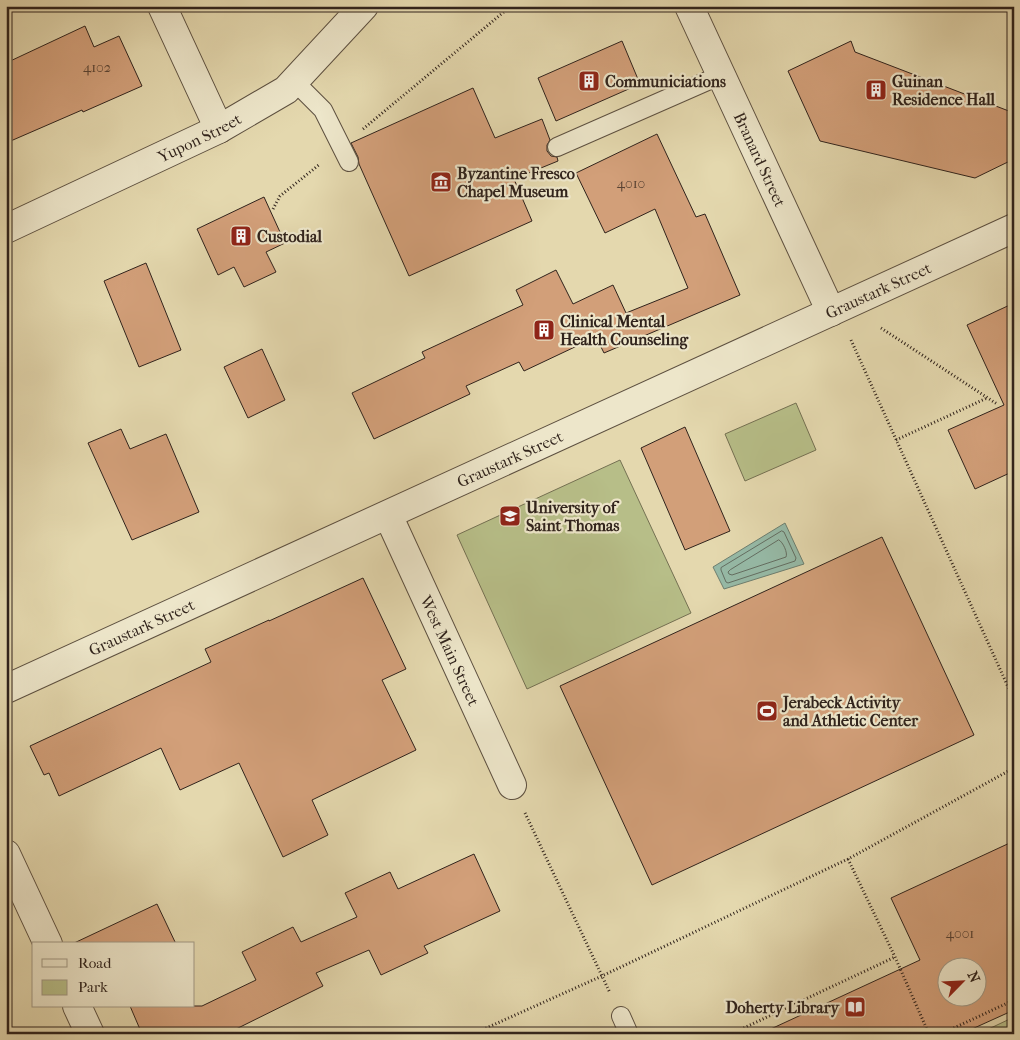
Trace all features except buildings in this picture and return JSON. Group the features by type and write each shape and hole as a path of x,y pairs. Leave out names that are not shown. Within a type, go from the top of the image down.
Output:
{"street":[{"path":"162,6 219,129"},
{"name":"Yupon Street","path":"6,229 219,129 286,90 364,6"},
{"name":"Branard Street","path":"689,6 831,312"},
{"name":"Graustark Street","path":"6,690 1014,228"},
{"name":"West Main Street","path":"388,515 512,785"},
{"path":"6,854 47,942"},
{"path":"78,1008 90,1034"}],"lane":[{"path":"556,147 721,75"},
{"path":"294,81 323,110 345,154"},
{"path":"621,1016 629,1034"}],"path":[{"path":"272,209 280,196 345,154 511,6"},
{"path":"881,328 997,404"},
{"path":"852,340 1014,700"},
{"path":"896,440 988,398"},
{"path":"473,1034 602,976 848,859 1014,768"},
{"path":"512,785 621,1016"},
{"path":"848,859 929,1034"},
{"path":"731,1034 895,957"},
{"path":"941,1034 1014,1000"}],"green space":[{"path":"796,403 816,450 745,481 725,434"},
{"path":"620,460 691,613 527,689 457,535"},
{"path":"1014,1017 1014,1034 978,1034"}],"water":[{"path":"785,523 804,564 724,589 713,567"}],"place":[{"name":"Communiciations","path":"589,81"},
{"name":"Guinan Residence Hall","path":"876,90"},
{"name":"Byzantine Fresco Chapel Museum","path":"441,182"},
{"name":"Custodial","path":"241,236"},
{"name":"Clinical Mental Health Counseling","path":"544,330"},
{"name":"University of Saint Thomas","path":"510,516"},
{"name":"Jerabeck Activity and Athletic Center","path":"767,711"},
{"name":"Doherty Library","path":"855,1007"}]}
